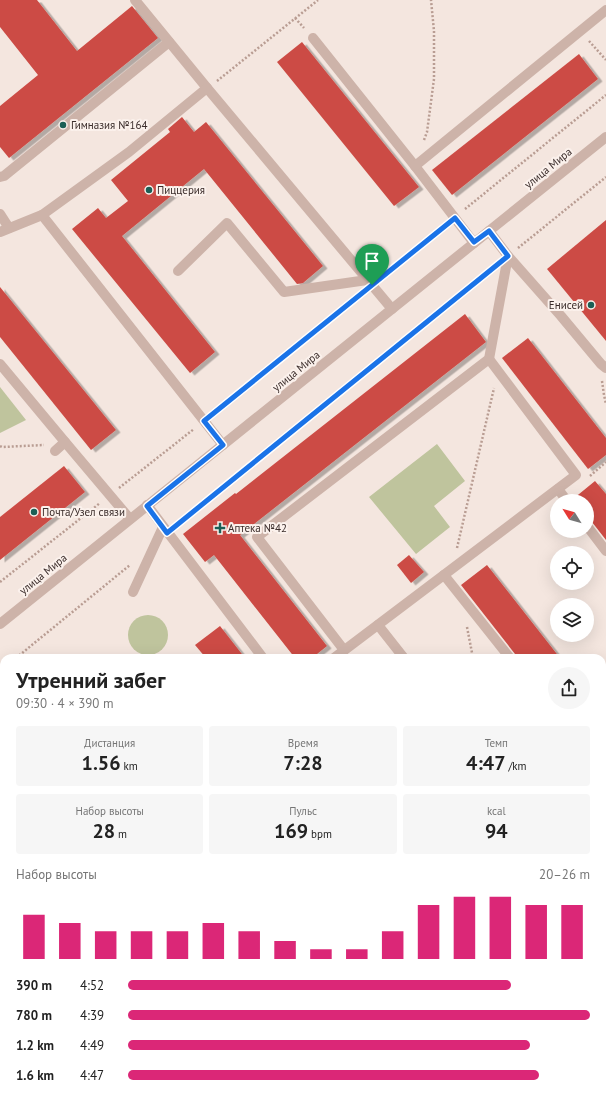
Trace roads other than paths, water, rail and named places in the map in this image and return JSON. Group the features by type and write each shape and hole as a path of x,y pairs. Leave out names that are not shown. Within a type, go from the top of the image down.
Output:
{"street":[{"path":"135,0 392,309"},
{"path":"415,166 606,10"},
{"path":"313,38 474,242"},
{"path":"0,177 4,176 169,42"},
{"path":"0,214 5,230 42,215 129,152 207,88"},
{"name":"улица Мира","path":"0,624 606,137"},
{"path":"42,215 223,445"},
{"path":"178,270 228,223 284,292 369,282"},
{"path":"489,231 508,256 603,366"},
{"path":"344,650 257,537 489,359 508,256"},
{"path":"339,654 576,475 489,359"},
{"path":"0,364 130,519"},
{"path":"55,451 65,442"},
{"path":"558,489 562,494"},
{"path":"147,506 260,654"},
{"path":"133,592 165,530"},
{"path":"594,535 606,551"},
{"path":"444,575 507,654"},
{"path":"378,625 401,654"}],"place":[{"name":"Гимназия №164","path":"63,125"},
{"name":"Пиццерия","path":"149,190"},
{"name":"Енисей","path":"591,305"},
{"name":"Почта/Узел связи","path":"34,512"},
{"name":"Аптека №42","path":"220,528"}]}
